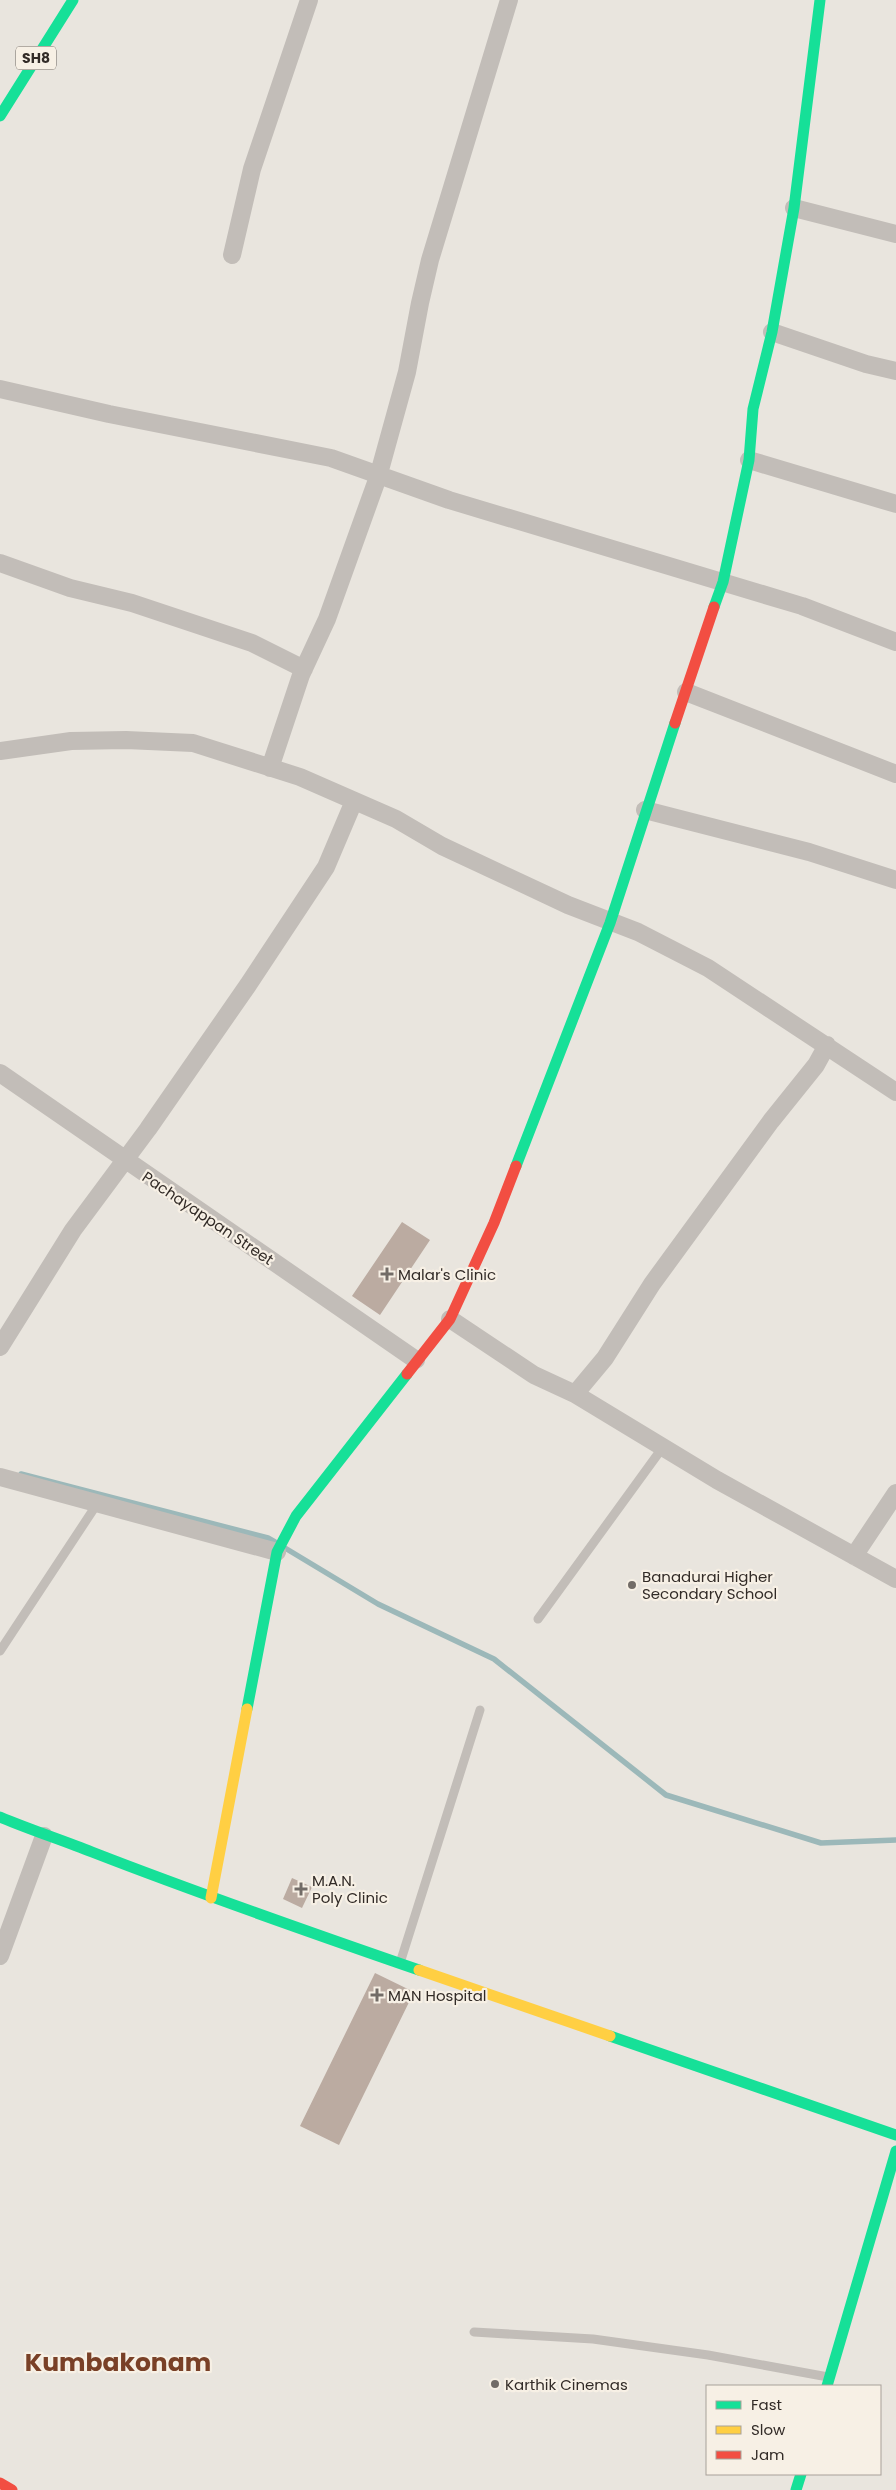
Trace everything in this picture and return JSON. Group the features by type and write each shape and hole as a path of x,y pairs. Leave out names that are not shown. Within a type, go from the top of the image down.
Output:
{"street":[{"name":"SH8","path":"0,116 73,0"},
{"path":"232,255 252,170 309,0"},
{"path":"270,768 304,669 327,618 378,477 407,372 430,260 508,0"},
{"path":"211,1898 277,1552 296,1516 416,1360 450,1319 494,1223 610,923 645,810 723,582 749,460 753,409 772,332 794,208 820,0"},
{"path":"794,208 896,234"},
{"path":"772,332 866,364 896,371"},
{"path":"0,389 109,414 332,458 378,477 539,528 802,606 896,642"},
{"path":"749,460 896,504"},
{"path":"0,563 70,588 132,603 252,643 304,669"},
{"path":"686,692 896,774"},
{"path":"0,751 71,741 126,740 193,743 300,777 396,819 442,846 610,923 638,932 708,968 896,1092"},
{"path":"0,1347 73,1230 148,1128 248,985 326,867 354,801"},
{"path":"645,810 809,852 896,880"},
{"path":"576,1394 605,1358 652,1284 771,1121 816,1065 827,1045"},
{"name":"Pachayappan Street","path":"0,1073 123,1160 416,1360"},
{"path":"450,1319 526,1370 576,1394 717,1480 896,1579"},
{"path":"0,1477 277,1552"},
{"path":"854,1556 896,1493"},
{"path":"0,1816 44,1836 69,1843 211,1898 896,2135"},
{"path":"0,1956 44,1836"},
{"path":"828,2382 896,2151"},
{"path":"796,2490 801,2475"},
{"path":"0,2483 12,2490"}],"lane":[{"path":"538,1619 663,1447"},
{"path":"0,1650 97,1504"},
{"path":"400,1963 480,1710"},
{"path":"474,2332 593,2339 708,2355 828,2382"}],"building":[{"path":"402,1222 430,1240 380,1315 352,1296"},
{"path":"292,1878 312,1887 302,1908 283,1899"},
{"path":"375,1973 414,1992 339,2145 300,2126"}],"waterway":[{"path":"21,1474 268,1538 275,1542"},
{"path":"285,1548 378,1604 494,1659 666,1795 821,1843 896,1840"}],"traffic: fast":[{"path":"0,116 73,0"},
{"path":"714,607 723,582 749,460 753,409 772,332 794,208 820,0"},
{"path":"516,1166 610,923 675,723"},
{"path":"247,1709 277,1552 296,1516 407,1374"},
{"path":"0,1817 214,1898 419,1970"},
{"path":"610,2036 896,2135"},
{"path":"827,2385 896,2151"},
{"path":"796,2490 801,2475"}],"traffic: slow":[{"path":"211,1898 247,1709"},
{"path":"419,1970 610,2036"}],"traffic: jam":[{"path":"675,723 714,607"},
{"path":"407,1374 450,1319 494,1223 516,1166"},
{"path":"0,2483 12,2490"}],"place":[{"name":"Malar's Clinic","path":"387,1274"},
{"name":"Banadurai Higher Secondary School","path":"632,1585"},
{"name":"M.A.N. Poly Clinic","path":"301,1889"},
{"name":"MAN Hospital","path":"377,1995"},
{"name":"Karthik Cinemas","path":"495,2384"}],"district":[{"name":"Kumbakonam","path":"118,2362"}]}
